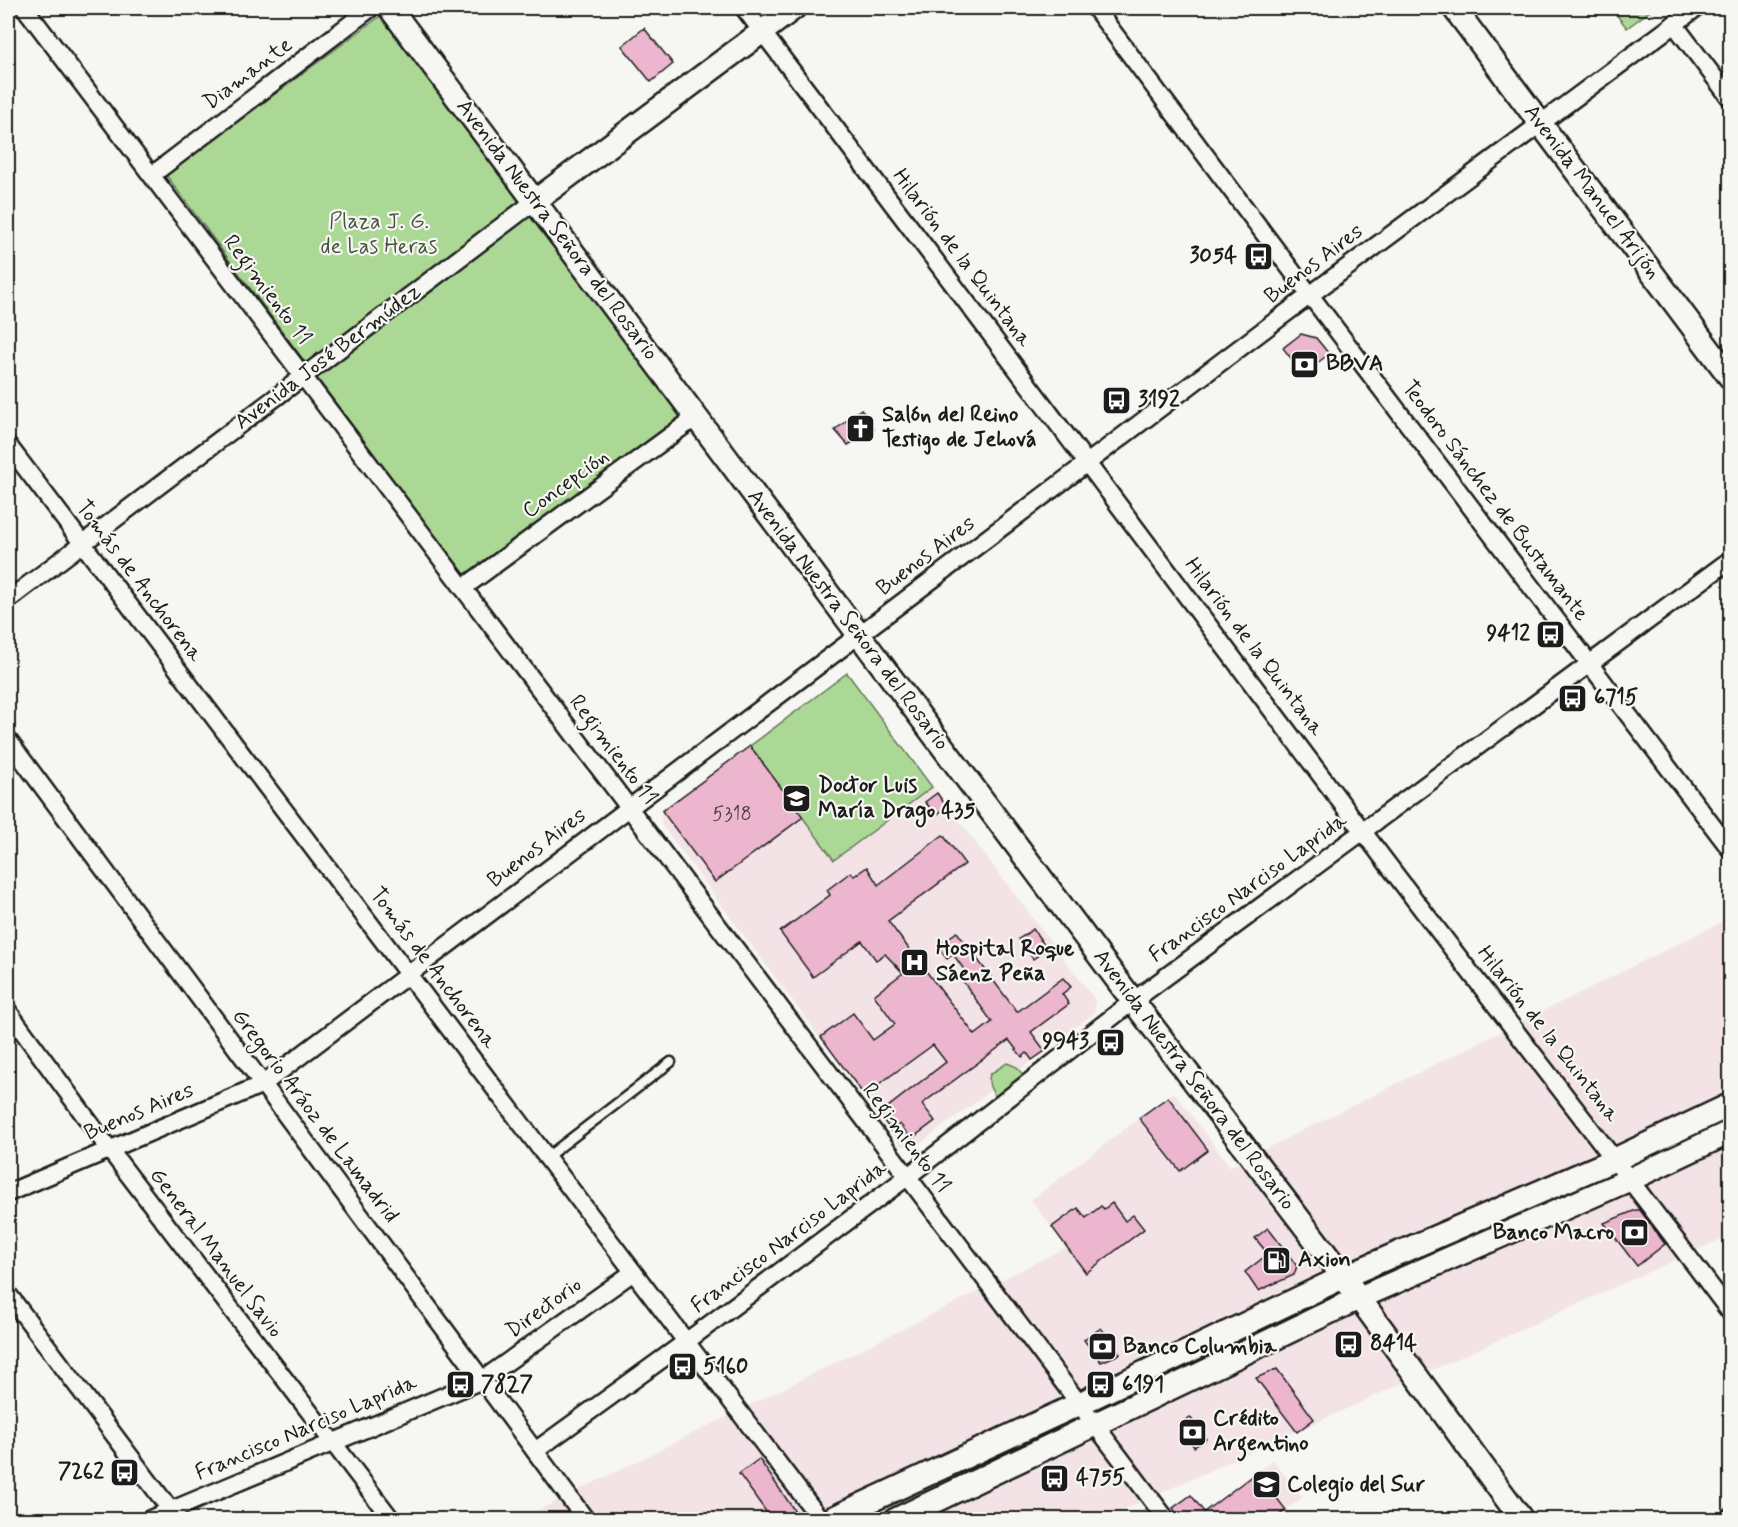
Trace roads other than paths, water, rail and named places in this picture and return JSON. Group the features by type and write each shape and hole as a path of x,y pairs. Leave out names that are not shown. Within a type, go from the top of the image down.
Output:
{"street":[{"name":"Regimiento 11","path":"25,8 907,1177 1081,1403 1167,1520"},
{"name":"Diamante","path":"152,175 371,8"},
{"name":"Avenida Nuestra Señora del Rosario","path":"390,8 1359,1298 1516,1517"},
{"name":"Hilarión de la Quintana","path":"744,8 1089,462 1363,832 1616,1159 1731,1312"},
{"name":"Avenida José Bermúdez","path":"8,600 794,8"},
{"name":"Teodoro Sánchez de Bustamante","path":"1095,8 1731,849"},
{"name":"Avenida Manuel Arijón","path":"1454,8 1731,377"},
{"name":"Buenos Aires","path":"8,1193 262,1084 1310,295 1696,8"},
{"path":"1674,24 1731,98"},
{"name":"Concepción","path":"463,588 696,417"},
{"name":"Tomás de Anchorena","path":"8,446 821,1520"},
{"name":"Francisco Narciso Laprida","path":"535,1451 907,1177 1133,1000 1731,560"},
{"name":"Gregorio Aráoz de Lamadrid","path":"8,740 586,1520"},
{"name":"General Manuel Savio","path":"8,1011 109,1149 392,1520"},
{"path":"829,1520 1081,1403 1343,1277 1616,1159 1731,1105"},
{"path":"895,1520 1359,1298 1631,1179 1731,1132"},
{"name":"Directorio","path":"482,1380 632,1273"},
{"path":"8,1294 174,1515"},
{"name":"Francisco Narciso Laprida","path":"148,1520 174,1515 331,1441 482,1380"}],"lane":[{"path":"547,1158 671,1062"}],"place":[{"name":"3054","path":"1258,256"},
{"name":"BBVA","path":"1305,364"},
{"name":"3192","path":"1117,400"},
{"name":"Salón del Reino Testigo de Jehová","path":"861,428"},
{"name":"9412","path":"1551,634"},
{"name":"6715","path":"1573,698"},
{"name":"Doctor Luis María Drago 435","path":"797,799"},
{"name":"Hospital Roque Sáenz Peña","path":"915,962"},
{"name":"9943","path":"1110,1042"},
{"name":"Banco Macro","path":"1635,1233"},
{"name":"Axion","path":"1277,1260"},
{"name":"8414","path":"1349,1344"},
{"name":"Banco Columbia","path":"1102,1347"},
{"name":"5160","path":"682,1367"},
{"name":"7827","path":"460,1385"},
{"name":"6191","path":"1101,1385"},
{"name":"Crédito Argentino","path":"1192,1432"},
{"name":"7262","path":"125,1472"},
{"name":"4755","path":"1055,1478"},
{"name":"Colegio del Sur","path":"1266,1485"}],"park label":[{"name":"Plaza J. G. de Las Heras","path":"379,234"}]}
